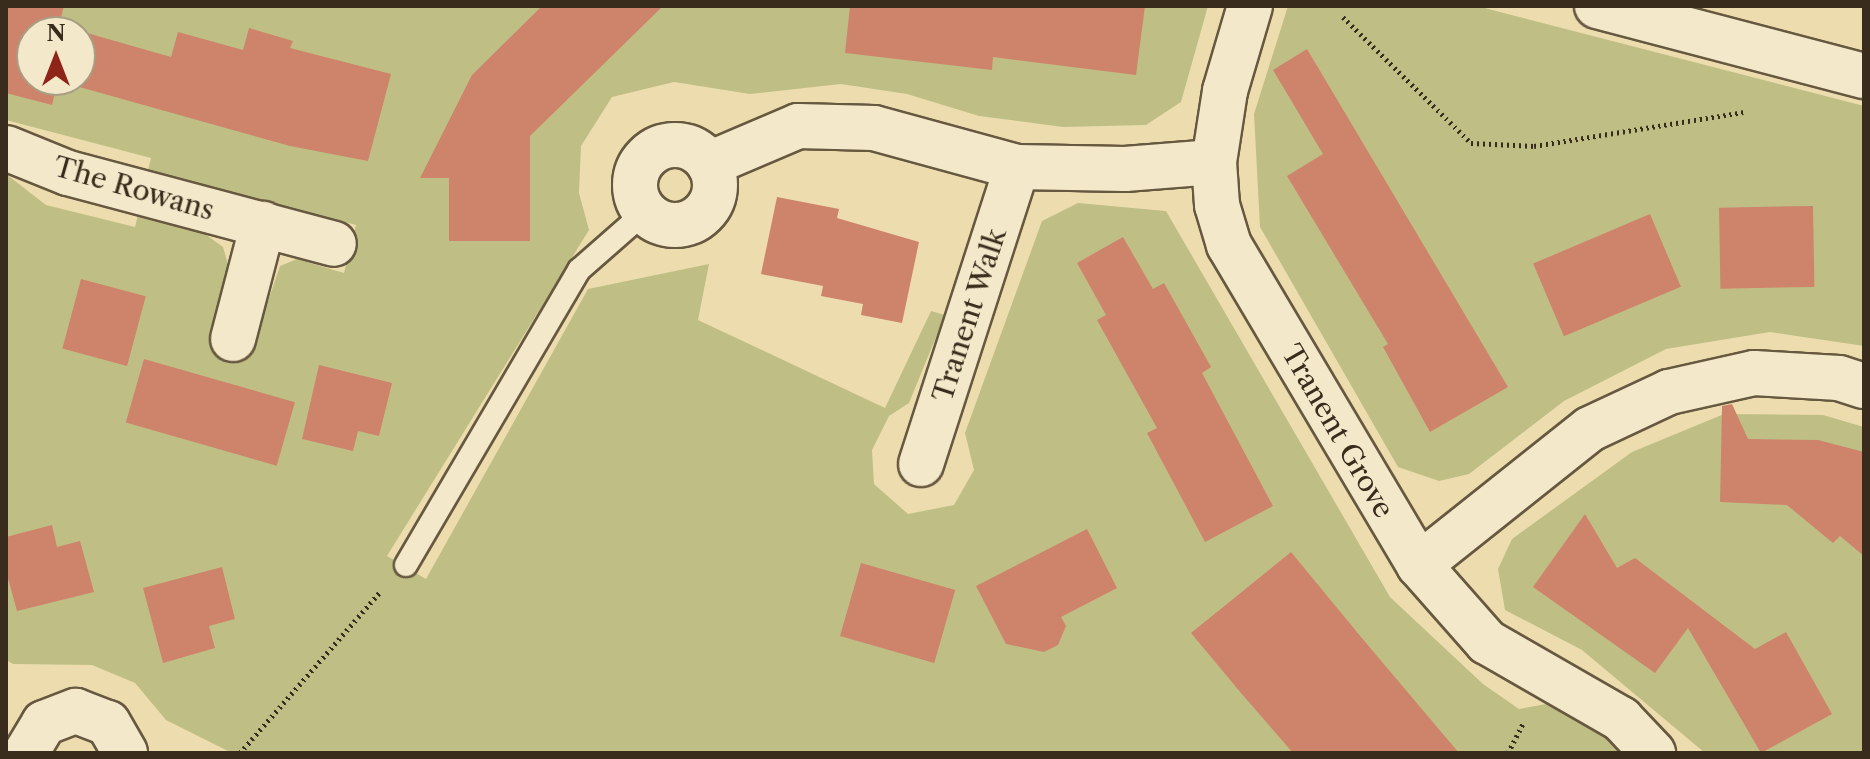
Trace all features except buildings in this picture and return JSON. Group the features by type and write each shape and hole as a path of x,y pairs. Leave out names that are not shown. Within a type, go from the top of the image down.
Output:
{"street":[{"name":"Tranent Grove","path":"1250,6 1225,91 1214,162 1217,205 1229,245 1419,565 1487,642 1621,719 1653,753"},
{"path":"1597,6 1864,76"},
{"path":"645,212 634,185 637,169 657,149 686,146 709,164 798,126 874,128 1017,167 1125,169 1214,162"},
{"name":"The Rowans","path":"6,148 68,173 334,244"},
{"name":"Tranent Walk","path":"921,464 1017,167"},
{"path":"233,339 263,224"},
{"path":"1419,565 1590,429 1669,392 1754,373 1839,378 1864,386"},
{"path":"21,734 59,714 93,714 119,737 125,753"}],"lane":[{"path":"406,565 579,270 645,212"}],"path":[{"path":"1343,17 1471,143 1534,146 1743,112"},
{"path":"240,753 325,649 406,565"}],"green space":[{"path":"6,6 1208,6 1181,102 1146,125 1063,127 979,116 907,94 841,84 750,94 674,82 612,97 581,146 579,193 589,230 387,556 426,579 588,289 709,264 698,320 885,408 931,311 945,315 909,403 889,416 872,450 874,484 908,514 954,505 974,470 965,433 1042,221 1078,203 1166,211 1390,597 1483,684 1519,709 1546,704 1608,737 1622,753 232,753 166,720 135,683 92,665 13,664 6,660 6,174 46,205 135,227 138,215 205,234 223,247 252,348 280,266 297,259 344,273 356,225 148,170 151,158 6,120"},
{"path":"1288,6 1477,6 1864,106 1864,346 1770,332 1666,349 1564,401 1469,474 1439,481 1398,467 1260,227 1254,114"},
{"path":"1724,414 1823,415 1864,427 1864,753 1705,753 1582,650 1505,610 1498,569 1512,539 1632,452"}]}
